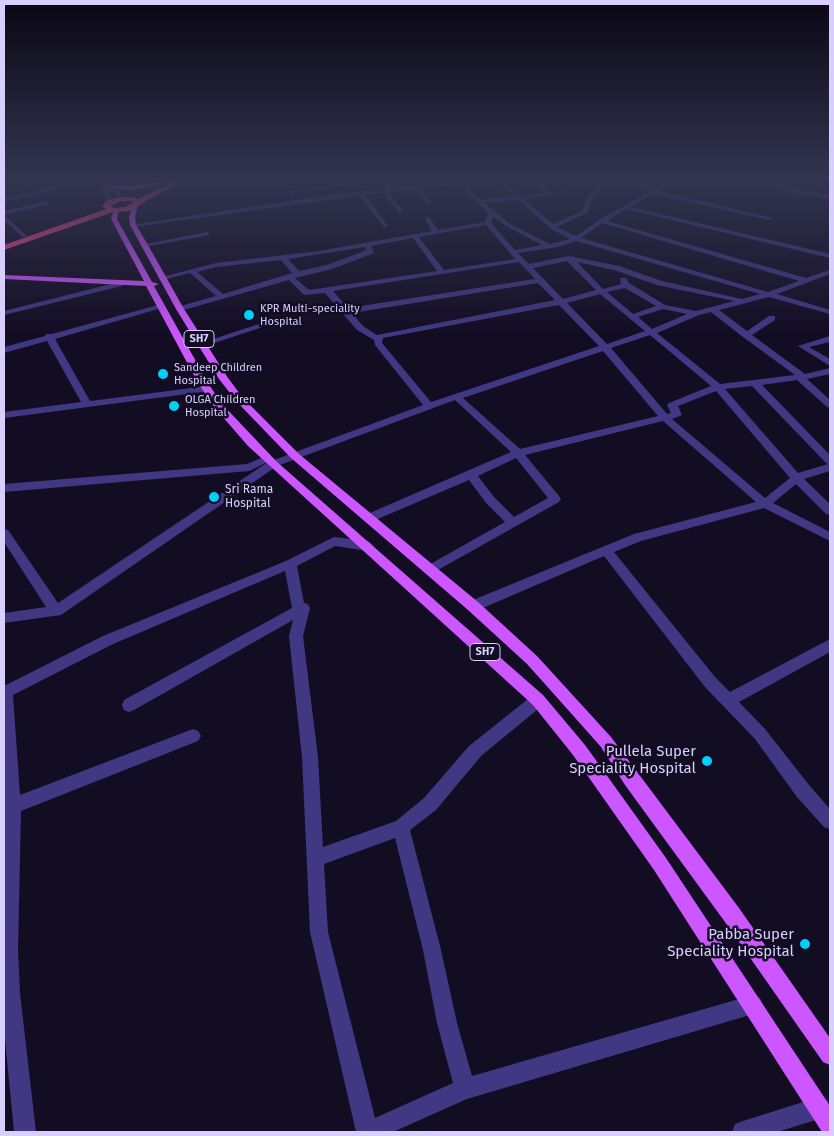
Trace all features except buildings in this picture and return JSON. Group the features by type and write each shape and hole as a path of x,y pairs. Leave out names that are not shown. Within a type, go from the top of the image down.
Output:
{"highway":[{"path":"4,244 38,231"},
{"path":"4,248 47,231"}],"main road":[{"name":"SH7","path":"122,231 155,281 180,309 240,400 295,456 473,606 538,667 606,742 631,779 744,931 830,1056"},
{"name":"SH7","path":"136,231 144,245 155,281 160,307 218,406 271,461 538,700 579,750 660,864 825,1116"},
{"path":"4,273 155,281"},
{"path":"4,277 119,284 155,281"}],"street":[{"path":"19,231 24,236"},
{"path":"155,281 216,265 368,245 436,231"},
{"path":"495,231 560,302 604,346 666,419 765,504 830,536"},
{"path":"519,231 548,246"},
{"path":"561,231 576,238 830,312"},
{"path":"513,252 548,246 576,238 584,231"},
{"path":"646,231 804,280"},
{"path":"725,231 830,256"},
{"path":"144,245 207,234"},
{"path":"414,235 442,272"},
{"path":"180,309 220,296 329,267 371,251 368,245"},
{"path":"283,257 307,293 442,272 569,258 616,268 660,283 726,298 745,299"},
{"path":"569,258 601,290 718,387 796,478 830,511"},
{"path":"616,268 626,285 663,307 696,313"},
{"path":"192,271 220,296"},
{"path":"4,488 249,467 295,456 429,406 604,346 651,332 696,313 745,299 767,295 830,272"},
{"path":"815,278 830,282"},
{"path":"346,311 541,280"},
{"path":"644,296 660,283"},
{"path":"4,313 119,284"},
{"path":"378,339 384,334 560,302 626,285"},
{"path":"327,290 360,328 378,339 378,343 429,406"},
{"path":"4,350 49,336 160,307"},
{"path":"634,316 663,307"},
{"path":"713,309 801,377 830,405"},
{"path":"746,335 772,318"},
{"path":"202,344 274,322"},
{"path":"49,336 87,404"},
{"path":"830,339 802,346 830,363"},
{"path":"369,518 518,453 677,415 672,405 718,387 801,377 830,371"},
{"path":"755,383 830,461"},
{"path":"4,415 207,389"},
{"path":"430,570 555,499 518,453 457,397"},
{"path":"4,618 56,611 271,461"},
{"path":"473,606 638,537 765,504 796,478 830,467"},
{"path":"471,475 490,500 513,523"},
{"path":"818,501 830,496"},
{"path":"4,533 56,611"},
{"path":"25,1132 6,952 10,815 5,693 108,640 290,564 334,541 368,546"},
{"path":"606,550 710,682 760,734 830,821"},
{"path":"290,564 298,606 303,608"},
{"path":"129,705 303,608"},
{"path":"303,608 296,636 310,757 319,932 368,1132 466,1089 753,1005"},
{"path":"728,701 830,645"},
{"path":"315,859 401,827 430,804 475,751 538,700"},
{"path":"10,815 193,736"},
{"path":"401,827 432,950 447,1023 466,1089"},
{"path":"743,1132 825,1116"}],"place":[{"name":"KPR Multi-speciality Hospital","path":"249,315"},
{"name":"Sandeep Children Hospital","path":"163,374"},
{"name":"OLGA Children Hospital","path":"174,406"},
{"name":"Sri Rama Hospital","path":"214,497"},
{"name":"Pullela Super Speciality Hospital","path":"707,761"},
{"name":"Pabba Super Speciality Hospital","path":"805,944"}]}
